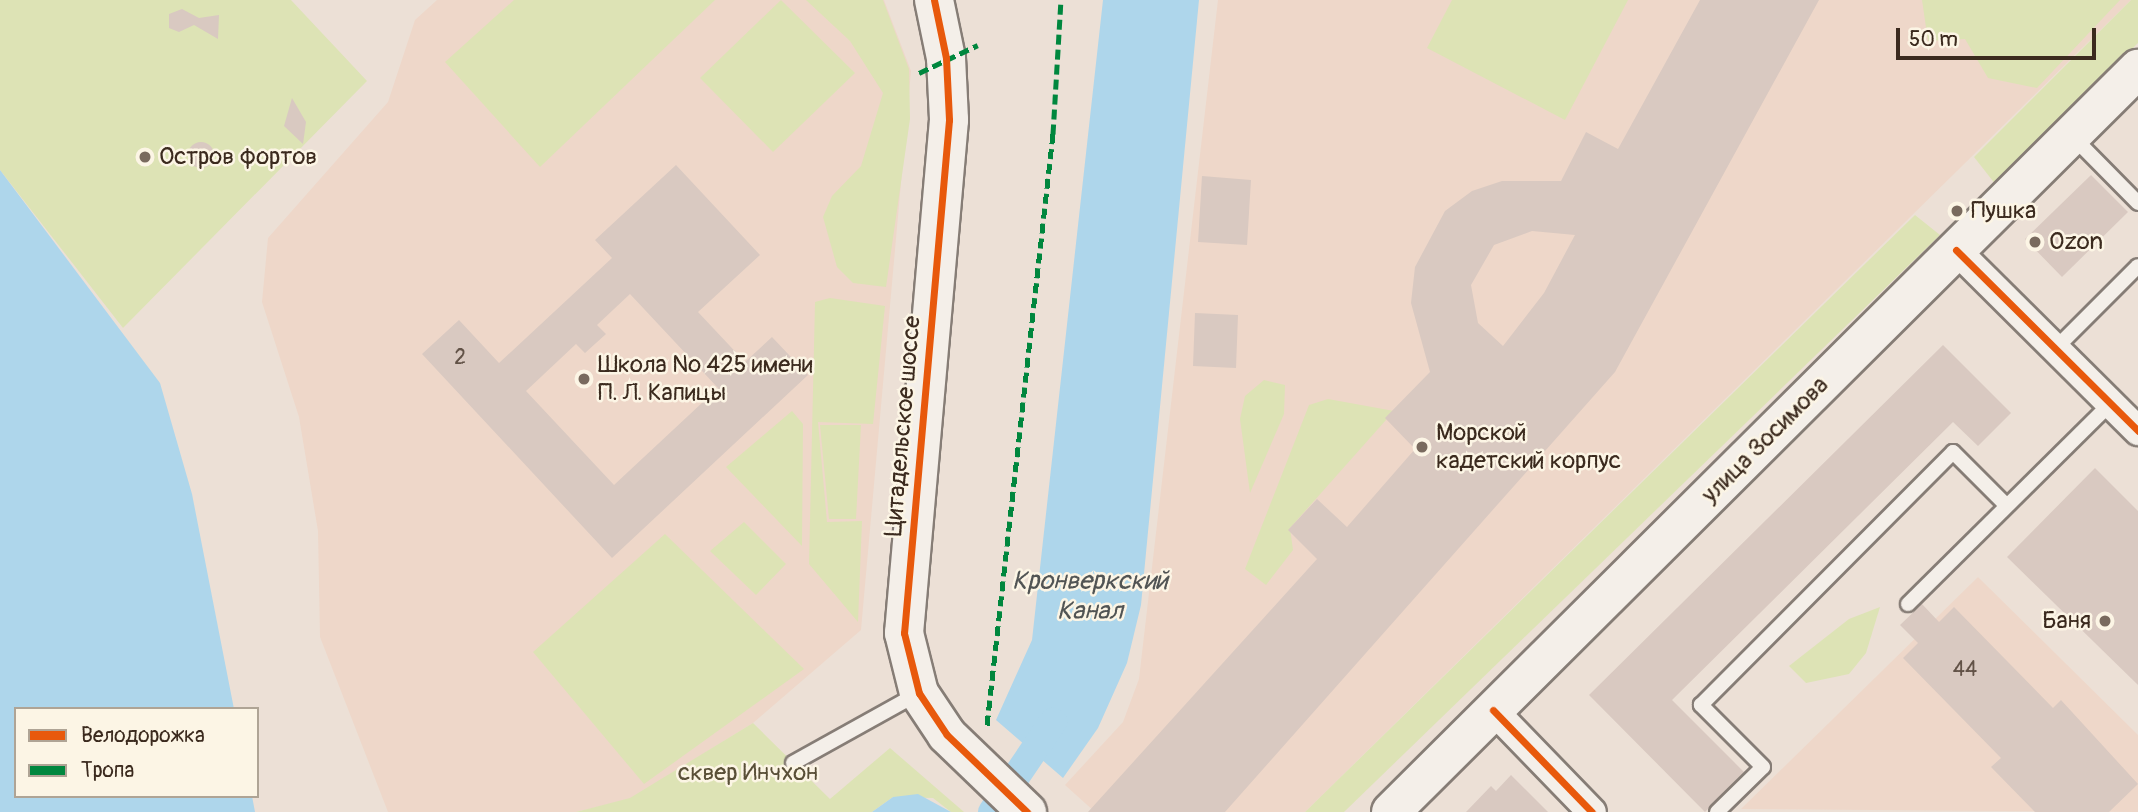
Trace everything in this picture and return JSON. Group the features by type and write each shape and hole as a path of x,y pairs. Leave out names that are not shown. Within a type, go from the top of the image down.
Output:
{"main road":[{"name":"Цитадельское шоссе","path":"934,0 946,58 949,120 904,633 919,693 984,773 1027,812"},
{"name":"улица Зосимова","path":"1400,808 1493,710 2138,69"}],"street":[{"path":"1956,250 2138,431"},
{"path":"1493,710 1592,812"}],"lane":[{"path":"2071,135 2138,203"},
{"path":"2055,349 2138,266"},
{"path":"1908,604 2110,404"},
{"path":"1717,812 1763,767 1701,705 1953,452 2007,506"},
{"path":"793,762 919,693"}],"shaded area":[{"name":"Школа № 425 имени П. Л. Капицы","path":"437,0 884,0 911,71 861,630 753,723 630,799 576,812 388,812 320,637 318,531 299,417 262,302 268,238 388,102 415,20"},
{"name":"Морской кадетский корпус","path":"1218,0 2131,0 1305,812 1095,812 1065,785 1123,722 1139,679"},
{"path":"1978,577 2138,735 2138,812 1741,809"}],"green space":[{"name":"Остров фортов","path":"0,0 291,0 367,81 123,328 0,170"},
{"path":"514,0 715,0 540,167 445,62"},
{"path":"781,0 855,73 773,152 700,78"},
{"path":"806,0 883,0 909,69 910,119 886,287 853,283 837,267 823,217 832,196 861,166 883,93 850,41"},
{"path":"1452,0 1628,0 1565,120 1427,48"},
{"path":"1922,0 2120,0 2037,88 1988,78 1965,39 1928,41"},
{"path":"2131,0 2138,0 2138,43 1996,185 1974,157"},
{"path":"1915,215 1940,235 1344,812 1305,812"},
{"path":"830,298 885,306 873,424 818,422 827,522 862,521 858,622 809,564 815,302"},
{"path":"1264,380 1285,385 1284,414 1250,493 1240,419 1245,396"},
{"path":"1328,399 1394,411 1290,528 1293,550 1266,585 1245,569 1309,405"},
{"path":"792,411 803,424 802,546 726,467"},
{"path":"820,425 861,425 856,519 829,519"},
{"path":"744,522 786,564 756,595 710,551"},
{"path":"665,534 804,669 644,784 533,652"},
{"path":"1880,607 1866,653 1849,674 1806,683 1789,666 1849,619"},
{"name":"сквер Инчхон","path":"753,723 830,799 890,748 964,812 951,812 933,798 893,797 872,812 576,812 630,798"}],"water":[{"name":"Кронверкский Канал","path":"1103,0 1199,0 1141,605 1127,663 1098,728 1063,778 996,720 1032,640"},
{"path":"0,170 160,383 192,494 234,707 14,707 14,798 252,798 255,812 0,812"},
{"path":"918,794 951,812 872,812 893,797"}],"building":[{"path":"1700,0 1819,0 1615,372 1225,812 1088,812 1317,559 1288,530 1317,499 1347,527 1415,449 1385,418 1430,372 1411,303 1415,267 1445,211 1472,191 1502,181 1561,181 1586,132 1618,149","holes":["1532,231 1575,235 1544,293 1503,346 1478,323 1471,285 1494,245"]},
{"path":"182,9 199,18 219,15 218,39 194,25 179,32 169,28 169,14"},
{"path":"292,98 306,122 303,144 284,126"},
{"path":"201,142 210,146 214,155 210,164 201,168 192,164 188,155 192,146"},
{"path":"676,165 760,255 698,312 745,362 772,337 808,375 612,558 422,354 459,320 499,363 612,258 595,240","holes":["630,294 718,388 614,485 526,391 576,344 585,353 606,334 597,325"]},
{"path":"2091,175 2128,212 2062,277 2025,239"},
{"path":"1202,176 1251,180 1247,245 1198,242"},
{"path":"1195,313 1238,315 1236,368 1193,366"},
{"path":"1943,345 2011,413 1978,446 1953,422 1672,700 1744,772 1705,812 1589,695"},
{"name":"Баня","path":"2095,468 2138,511 2138,685 2007,557"},
{"path":"1922,604 1939,622 1954,607 2053,708 2061,700 2138,784 2109,812 2035,812 1991,767 2001,758 1903,658 1918,643 1900,625"},
{"path":"1511,775 1548,812 1466,812 1491,786 1496,791"}],"waterway":[{"path":"992,812 1053,722"}],"marked path":[{"path":"987,725 1053,134 1061,0"},
{"path":"919,73 978,45"}],"cycle path":[{"path":"934,0 946,58 949,120 904,633 919,693 947,735 1027,812"},
{"path":"1956,250 2138,431"},
{"path":"1493,710 1592,812"}],"place":[{"name":"Остров фортов","path":"145,157"},
{"name":"Пушка","path":"1957,211"},
{"name":"Ozon","path":"2035,242"},
{"name":"Школа № 425 имени П. Л. Капицы","path":"584,379"},
{"name":"Морской кадетский корпус","path":"1422,447"},
{"name":"Баня","path":"2105,621"}]}
